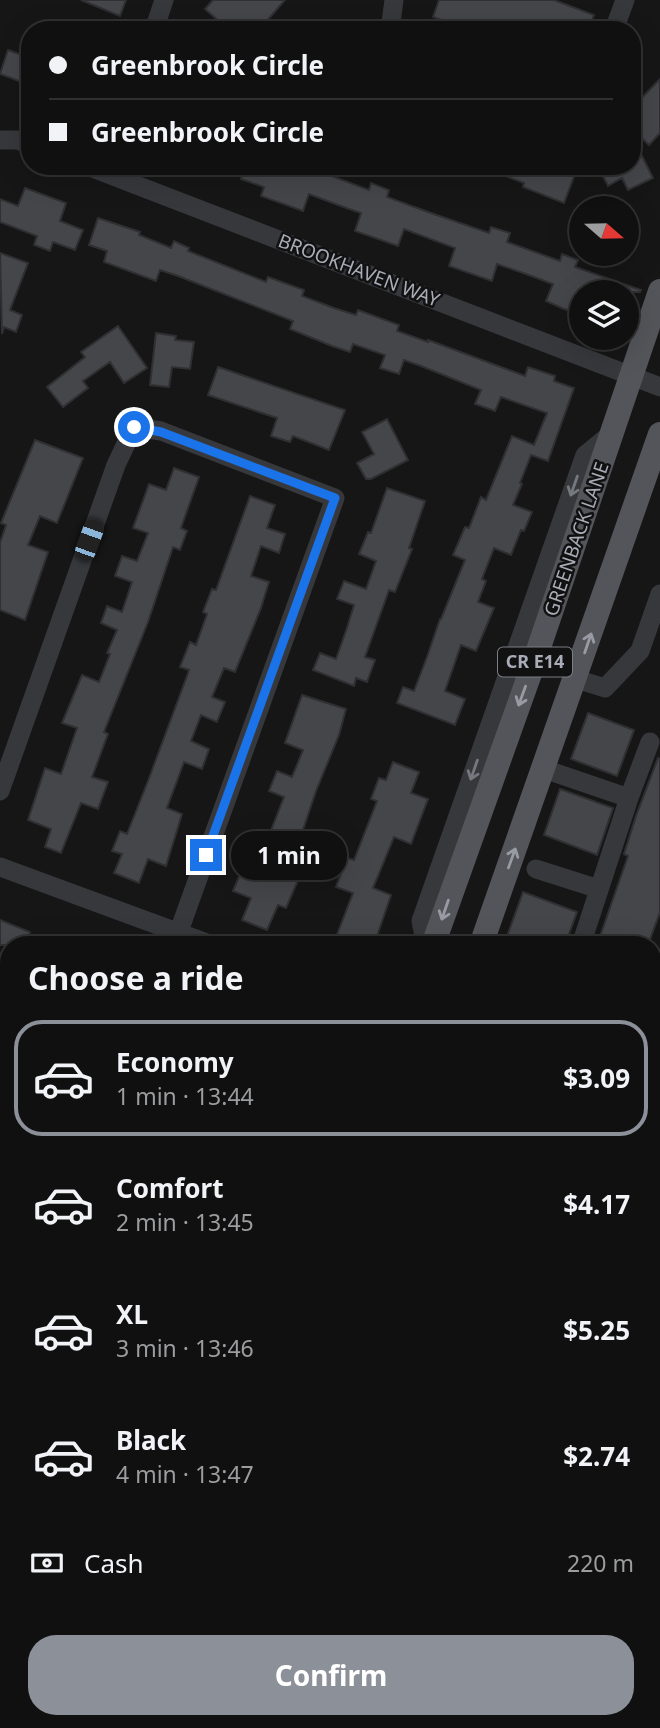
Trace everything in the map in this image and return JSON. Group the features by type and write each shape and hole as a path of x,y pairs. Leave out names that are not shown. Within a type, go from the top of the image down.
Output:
{"main road":[{"name":"GREENBACK LANE","path":"436,936 532,668 660,291"},
{"name":"CR E14","path":"484,936 660,434"}],"street":[{"path":"157,21 164,0"},
{"path":"391,21 394,0"},
{"path":"617,21 625,0"},
{"path":"0,140 21,141"},
{"name":"BROOKHAVEN WAY","path":"117,175 660,387"},
{"path":"0,791 116,464 134,427 161,432 335,498 177,936"},
{"path":"424,936 421,921 585,455 612,433"},
{"path":"576,679 605,688 640,651 660,594"},
{"path":"583,936 650,742"},
{"path":"544,769 629,798"},
{"path":"0,867 169,936"},
{"path":"536,869 599,889"}],"building":[{"path":"81,0 126,0 120,16"},
{"path":"213,0 285,0 267,21 219,21 205,9"},
{"path":"439,0 554,0 594,15 592,21 444,21 433,17"},
{"path":"8,50 21,55 21,82 0,74"},
{"path":"660,79 660,133 649,145 641,137 641,99"},
{"path":"641,154 653,178 628,190 622,178 608,186 602,175 641,175"},
{"path":"242,175 329,175 369,190 371,183 389,190 387,197 489,233 491,227 510,233 507,242 560,261 562,254 569,257 569,266 612,280 569,280 569,310 546,301 553,284 497,264 492,281 449,266 455,248 404,229 398,246 355,231 361,213 309,194 303,211 261,196 264,187 241,179"},
{"path":"503,175 575,175 564,203 523,187 524,183"},
{"path":"25,188 66,203 60,221 83,230 75,250 53,242 50,251 34,245 37,236 0,222 0,199 18,206"},
{"path":"98,218 140,232 139,235 171,248 174,241 189,248 188,251 266,282 268,277 304,290 302,296 334,308 356,315 358,310 399,325 397,331 525,376 528,367 555,376 554,381 574,388 548,461 531,455 520,483 522,484 513,505 532,512 524,531 521,530 511,555 494,548 482,579 486,581 478,602 494,608 476,651 461,645 445,691 465,699 455,725 397,703 403,687 414,691 465,560 453,555 465,527 469,528 481,497 486,500 512,436 534,445 547,413 501,397 495,411 475,404 481,390 421,366 404,360 399,374 380,368 385,355 353,344 350,352 332,346 290,329 293,321 160,270 156,281 104,262 107,251 89,245"},
{"path":"0,253 28,263 10,310 22,315 16,332 4,327 2,334"},
{"path":"118,326 147,368 124,383 110,362 83,381 88,388 63,407 47,387 85,357 81,352"},
{"path":"156,333 176,336 175,340 194,342 190,369 172,367 169,387 150,385"},
{"path":"218,367 345,410 329,450 293,436 290,442 271,436 277,418 208,395"},
{"path":"387,419 408,460 366,479 357,463 374,454 362,432"},
{"path":"35,440 83,458 57,523 40,516 28,545 48,552 25,620 0,610 0,543 6,525 1,523"},
{"path":"174,468 199,477 181,528 187,531 180,550 173,547 148,622 104,732 108,734 92,777 108,782 98,809 81,803 61,853 45,847 51,829 28,820 45,768 61,774 77,728 62,723 82,675 99,682 110,654 107,653 117,630 101,623 107,606 122,612 132,582 115,576 122,556 137,561 148,533 133,528 149,484 166,490"},
{"path":"387,488 425,501 409,548 412,549 395,592 389,590 365,657 375,660 367,682 356,678 354,686 313,670 320,653 336,659 347,628 354,605 337,599 344,581 366,589 376,561 359,554 368,532 371,533"},
{"path":"250,496 275,505 267,528 285,534 279,553 261,546 251,576 269,582 261,608 235,672 224,668 212,697 225,702 217,722 201,715 191,741 209,749 202,769 184,762 167,808 182,814 166,866 148,859 139,883 114,873 122,854 112,851 120,831 127,834 148,781 189,670 180,667 190,642 196,645 207,614 203,612 212,589 216,590"},
{"path":"302,695 346,709 295,854 309,859 302,879 299,878 286,908 278,905 267,930 242,920 251,898 233,891 255,838 266,843 284,797 269,791 277,771 292,777 303,750 285,743"},
{"path":"588,713 634,730 617,776 571,759"},
{"path":"658,758 660,912 651,936 600,936 628,856 624,854"},
{"path":"393,762 419,772 411,793 428,799 411,844 394,837 373,888 391,895 377,936 336,936 353,893 336,887 347,858 354,860 377,801 371,799 379,778 386,780"},
{"path":"560,789 613,808 597,855 544,835"},
{"path":"523,892 577,912 568,936 507,936"},
{"path":"0,920 30,932 28,936 0,936"}],"route":[{"path":"134,427 161,432 335,498 206,855"}]}
